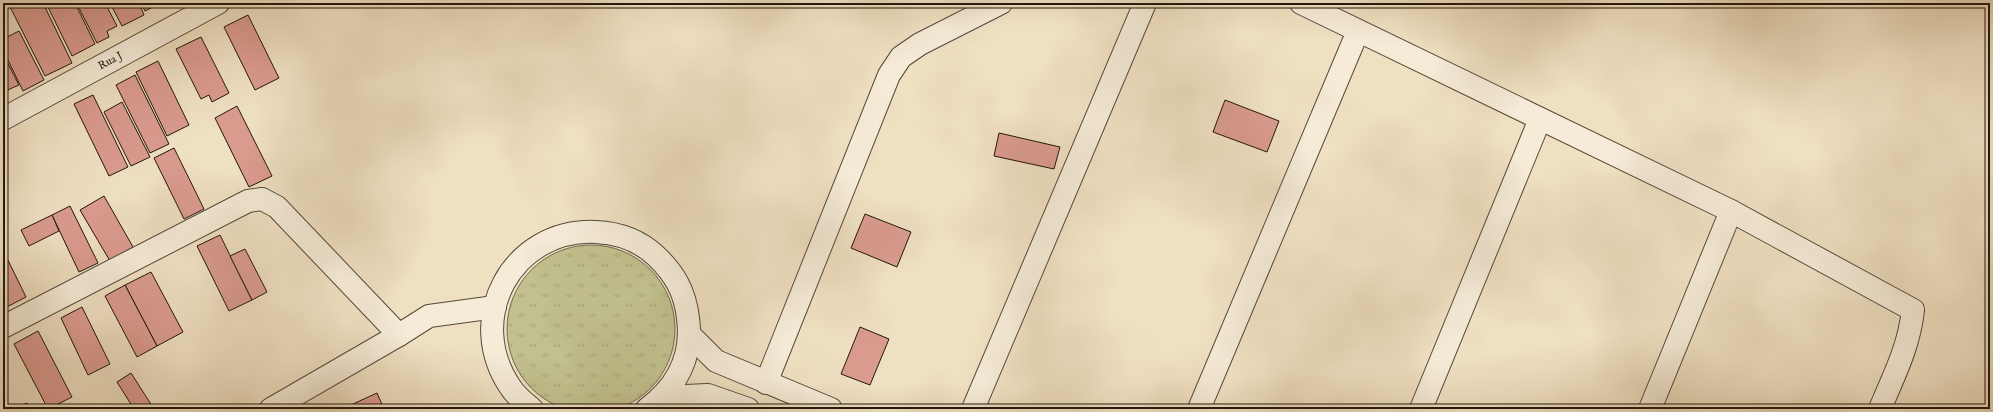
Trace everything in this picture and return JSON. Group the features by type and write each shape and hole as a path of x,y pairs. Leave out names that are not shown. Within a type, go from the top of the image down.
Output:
{"street":[{"name":"Rua J","path":"3,119 218,3"},
{"path":"766,383 889,75 901,58 920,44 1001,3"},
{"path":"973,409 1145,3"},
{"path":"1301,3 1731,211 1913,310 1911,331 1904,352 1880,409"},
{"path":"1199,409 1358,31"},
{"path":"1421,409 1540,119"},
{"path":"3,327 248,201 262,199 277,208 399,335"},
{"path":"1650,409 1731,211"},
{"path":"532,409 511,389 495,358 491,324 499,290 518,262 546,241 579,231 613,233 645,246 671,270 686,300 690,335 682,368 655,403"},
{"path":"271,409 429,316 495,307"},
{"path":"690,335 716,361 831,409"},
{"path":"655,403 708,395 748,409"}],"green space":[{"path":"591,245 615,249 630,255 644,264 656,276 665,290 671,305 675,329 671,353 665,368 656,382 644,394 630,403 615,409 591,413 567,409 552,403 538,394 526,382 517,368 511,353 507,329 511,305 517,290 526,276 538,264 552,255 567,249"}],"building":[{"path":"8,3 43,3 72,63 45,76"},
{"path":"46,3 75,3 95,44 72,56"},
{"path":"89,3 105,3 117,26 107,31 109,37 97,43 79,8"},
{"path":"110,3 139,3 144,15 122,26"},
{"path":"141,3 161,3 145,11"},
{"path":"248,15 279,78 255,90 224,27"},
{"path":"19,31 44,80 23,91 3,50 3,39"},
{"path":"201,37 229,93 212,102 209,95 201,99 176,49"},
{"path":"3,54 19,85 3,92"},
{"path":"158,61 189,125 167,136 136,72"},
{"path":"135,75 169,144 150,153 116,85"},
{"path":"93,95 128,167 109,176 74,104"},
{"path":"1225,100 1279,121 1267,152 1213,132"},
{"path":"122,102 150,157 131,166 104,112"},
{"path":"237,106 272,176 249,187 215,118"},
{"path":"999,133 1060,147 1054,169 994,156"},
{"path":"174,148 204,209 184,219 154,158"},
{"path":"104,196 133,247 110,261 80,210"},
{"path":"70,206 98,263 79,272 52,215"},
{"path":"865,214 911,232 897,267 851,248"},
{"path":"52,215 59,231 29,246 21,230"},
{"path":"220,235 252,300 229,311 197,246"},
{"path":"245,249 267,292 252,300 230,256"},
{"path":"3,250 26,297 3,309"},
{"path":"151,272 183,332 157,346 125,285"},
{"path":"125,285 157,346 137,357 105,296"},
{"path":"82,307 110,364 88,375 61,318"},
{"path":"860,327 889,339 870,385 841,374"},
{"path":"38,331 72,397 48,409 14,344"},
{"path":"131,373 154,409 134,409 117,382"},
{"path":"377,393 384,409 342,409"},
{"path":"27,403 30,409 12,409"}]}
